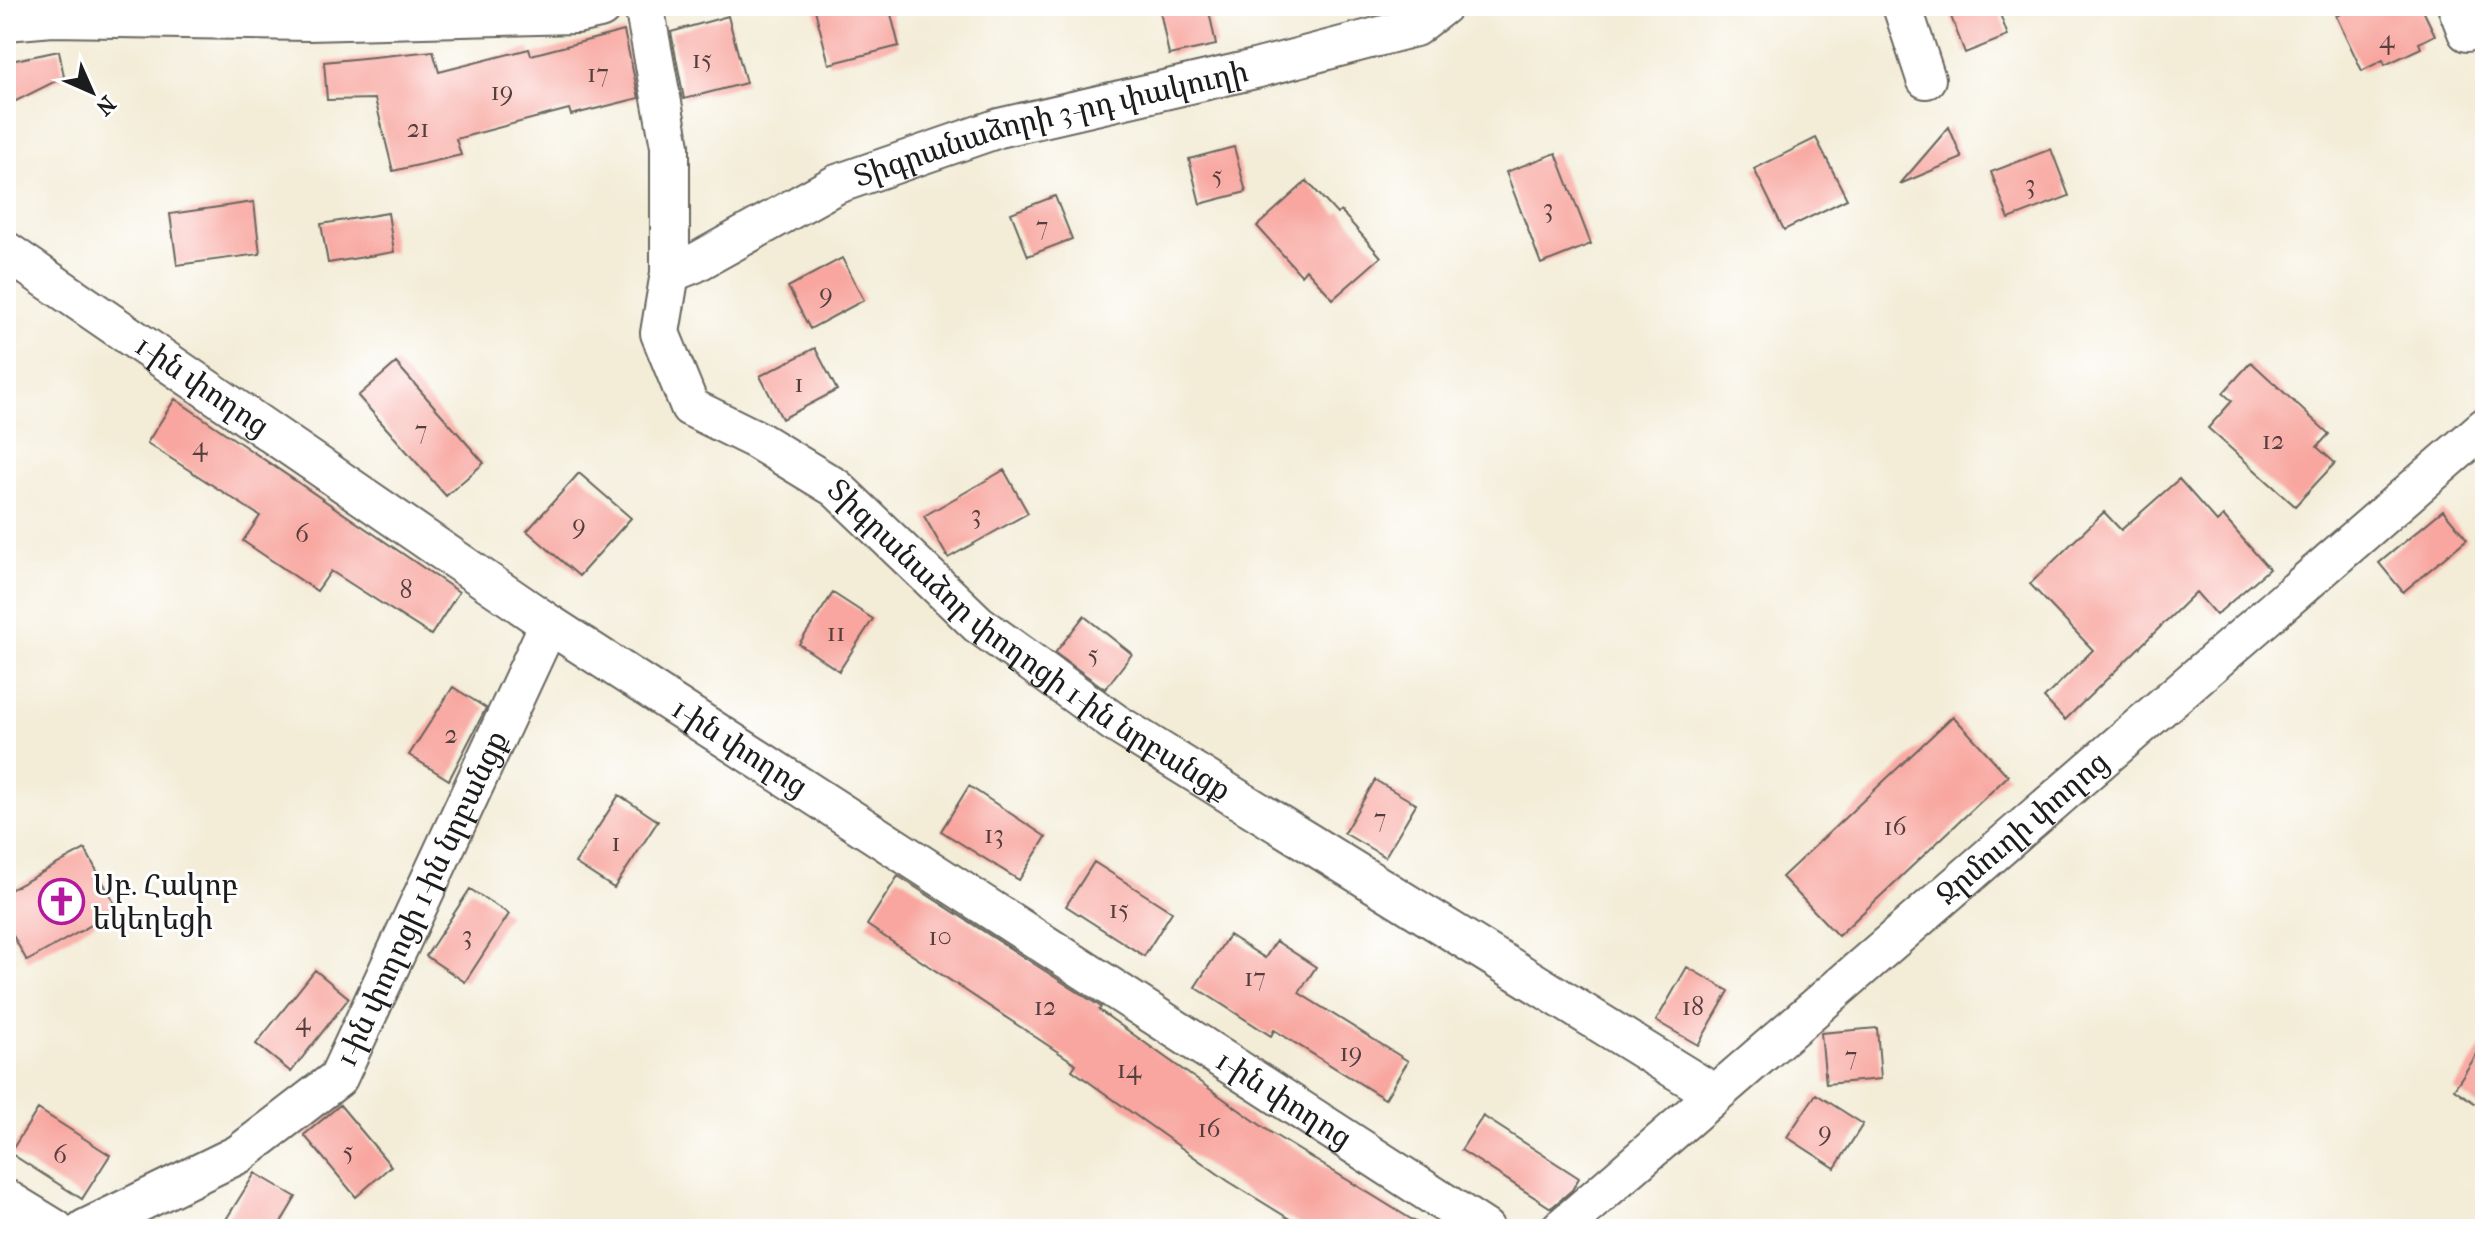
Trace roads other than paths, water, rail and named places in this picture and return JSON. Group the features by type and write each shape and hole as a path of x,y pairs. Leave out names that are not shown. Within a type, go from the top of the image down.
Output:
{"main road":[{"path":"6,18 52,14 308,18 576,11 599,6"}],"street":[{"name":"Տիգրանաձոր փողոցի 1-ին նրբանցք","path":"644,6 670,146 670,273 660,333 690,407 757,440 836,488 978,624 1115,723 1715,1094"},
{"name":"Տիգրանաձորի 3-րդ փակուղի","path":"670,273 695,263 837,184 940,148 999,128 1255,69 1415,27 1442,6"},
{"path":"1902,6 1926,79"},
{"name":"1-ին փողոց","path":"6,251 549,624 1485,1229"},
{"name":"Ջրմուղի փողոց","path":"1560,1229 2485,427"},
{"name":"1-ին փողոցի 1-ին նրբանցք","path":"85,1229 239,1154 338,1078 549,624"},
{"path":"6,1199 55,1229"}],"place":[{"name":"Սբ. Հակոբ եկեղեցի","path":"62,902"}]}
